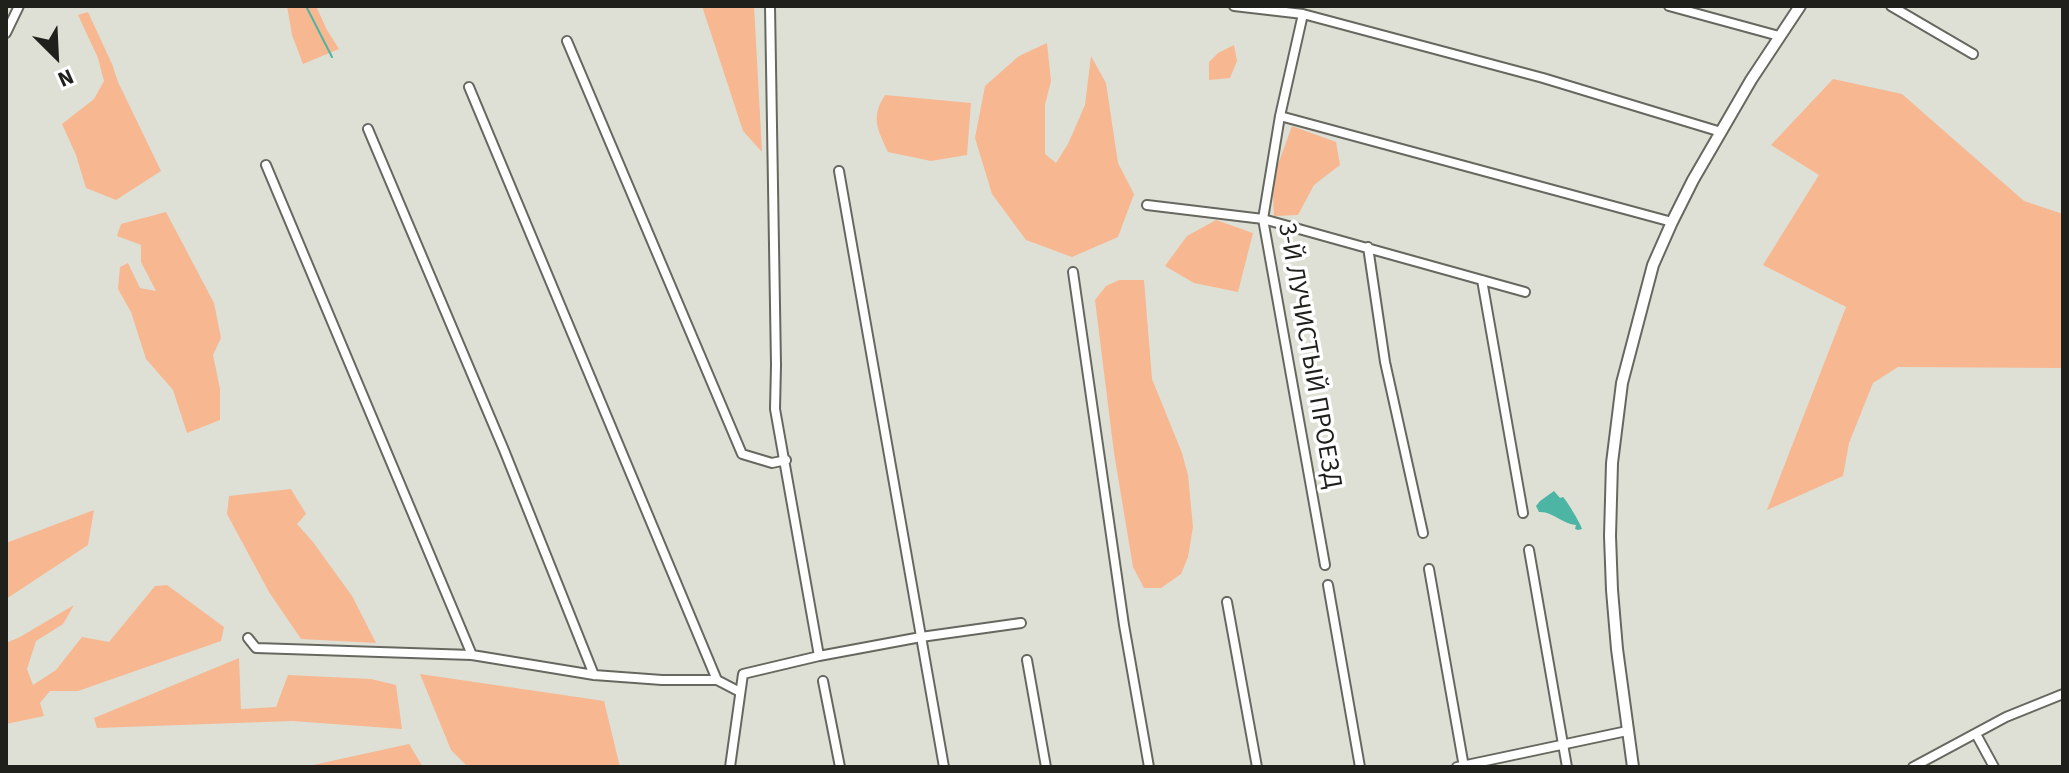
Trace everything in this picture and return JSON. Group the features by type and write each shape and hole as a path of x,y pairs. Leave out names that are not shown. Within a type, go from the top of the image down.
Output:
{"street":[{"path":"6,33 19,6"},
{"path":"770,6 775,409 819,656"},
{"path":"1234,6 1303,14 1543,78 1721,132"},
{"path":"1669,6 1779,36"},
{"path":"1633,767 1612,590 1610,536 1612,463 1622,383 1653,265 1672,222 1721,132 1800,6"},
{"path":"1891,6 1973,54"},
{"name":"3-Й ЛУЧИСТЫЙ ПРОЕЗД","path":"1303,14 1280,116 1263,219 1325,565"},
{"path":"567,41 742,454 772,463 786,460"},
{"path":"469,87 717,680"},
{"path":"1280,116 1672,222"},
{"path":"368,129 504,450 594,675"},
{"path":"266,165 472,655"},
{"path":"839,171 944,767"},
{"path":"1147,205 1263,219 1525,292"},
{"path":"1368,247 1385,362 1423,533"},
{"path":"1073,272 1124,625 1149,767"},
{"path":"1482,280 1523,513"},
{"path":"1529,550 1567,767"},
{"path":"1429,569 1462,767 1627,731"},
{"path":"1328,585 1360,767"},
{"path":"1227,602 1257,767"},
{"path":"732,767 743,674 921,637 1021,623"},
{"path":"248,638 256,648 472,655 594,675 717,680 740,692"},
{"path":"1027,660 1046,767"},
{"path":"823,681 840,767"},
{"path":"1913,767 2006,717 2063,694"},
{"path":"1976,734 1994,767"}],"shaded area":[{"path":"287,6 316,6 339,49 303,64 292,35"},
{"path":"702,6 754,6 762,152 743,131"},
{"path":"88,12 161,171 116,200 86,188 62,124 94,99 104,81 98,58 78,15"},
{"path":"1047,43 1051,81 1045,105 1045,154 1056,163 1068,144 1085,105 1091,56 1106,83 1118,163 1134,194 1118,237 1072,257 1026,240 992,194 975,138 985,86 1019,56"},
{"path":"1234,45 1237,61 1230,78 1209,80 1209,62"},
{"path":"1833,79 1902,94 2024,201 2063,214 2063,368 1898,367 1873,383 1849,443 1843,476 1767,510 1846,307 1763,265 1819,175 1771,145"},
{"path":"885,95 971,103 967,155 931,161 888,152 877,117"},
{"path":"1292,126 1336,142 1340,165 1314,185 1298,215 1274,216 1272,181"},
{"path":"166,212 214,303 221,338 213,355 220,389 220,420 187,433 173,390 146,359 131,312 118,289 120,267 128,263 140,288 156,291 141,262 141,245 117,236 121,224"},
{"path":"1216,220 1253,233 1238,292 1194,283 1165,266 1187,236"},
{"path":"1119,280 1144,280 1152,379 1188,475 1193,527 1188,557 1181,574 1161,588 1144,588 1133,567 1114,453 1095,300 1106,286"},
{"path":"291,489 306,514 297,524 352,596 376,643 301,639 269,592 227,514 229,496"},
{"path":"94,510 88,545 6,599 6,543"},
{"path":"167,585 224,627 221,641 78,691 50,691 40,703 44,716 6,724 6,643 74,605 63,624 36,641 27,669 33,685 56,670 82,637 109,642 155,586"},
{"path":"239,658 241,709 276,707 288,675 371,679 396,685 402,729 292,721 97,728 94,718"},
{"path":"420,674 604,701 620,767 468,767 451,750"},
{"path":"409,744 423,767 304,767"}],"water":[{"path":"1554,491 1565,499 1582,529 1575,529 1576,525 1549,513 1539,512 1536,506"}],"waterway":[{"path":"306,6 332,57"}]}
